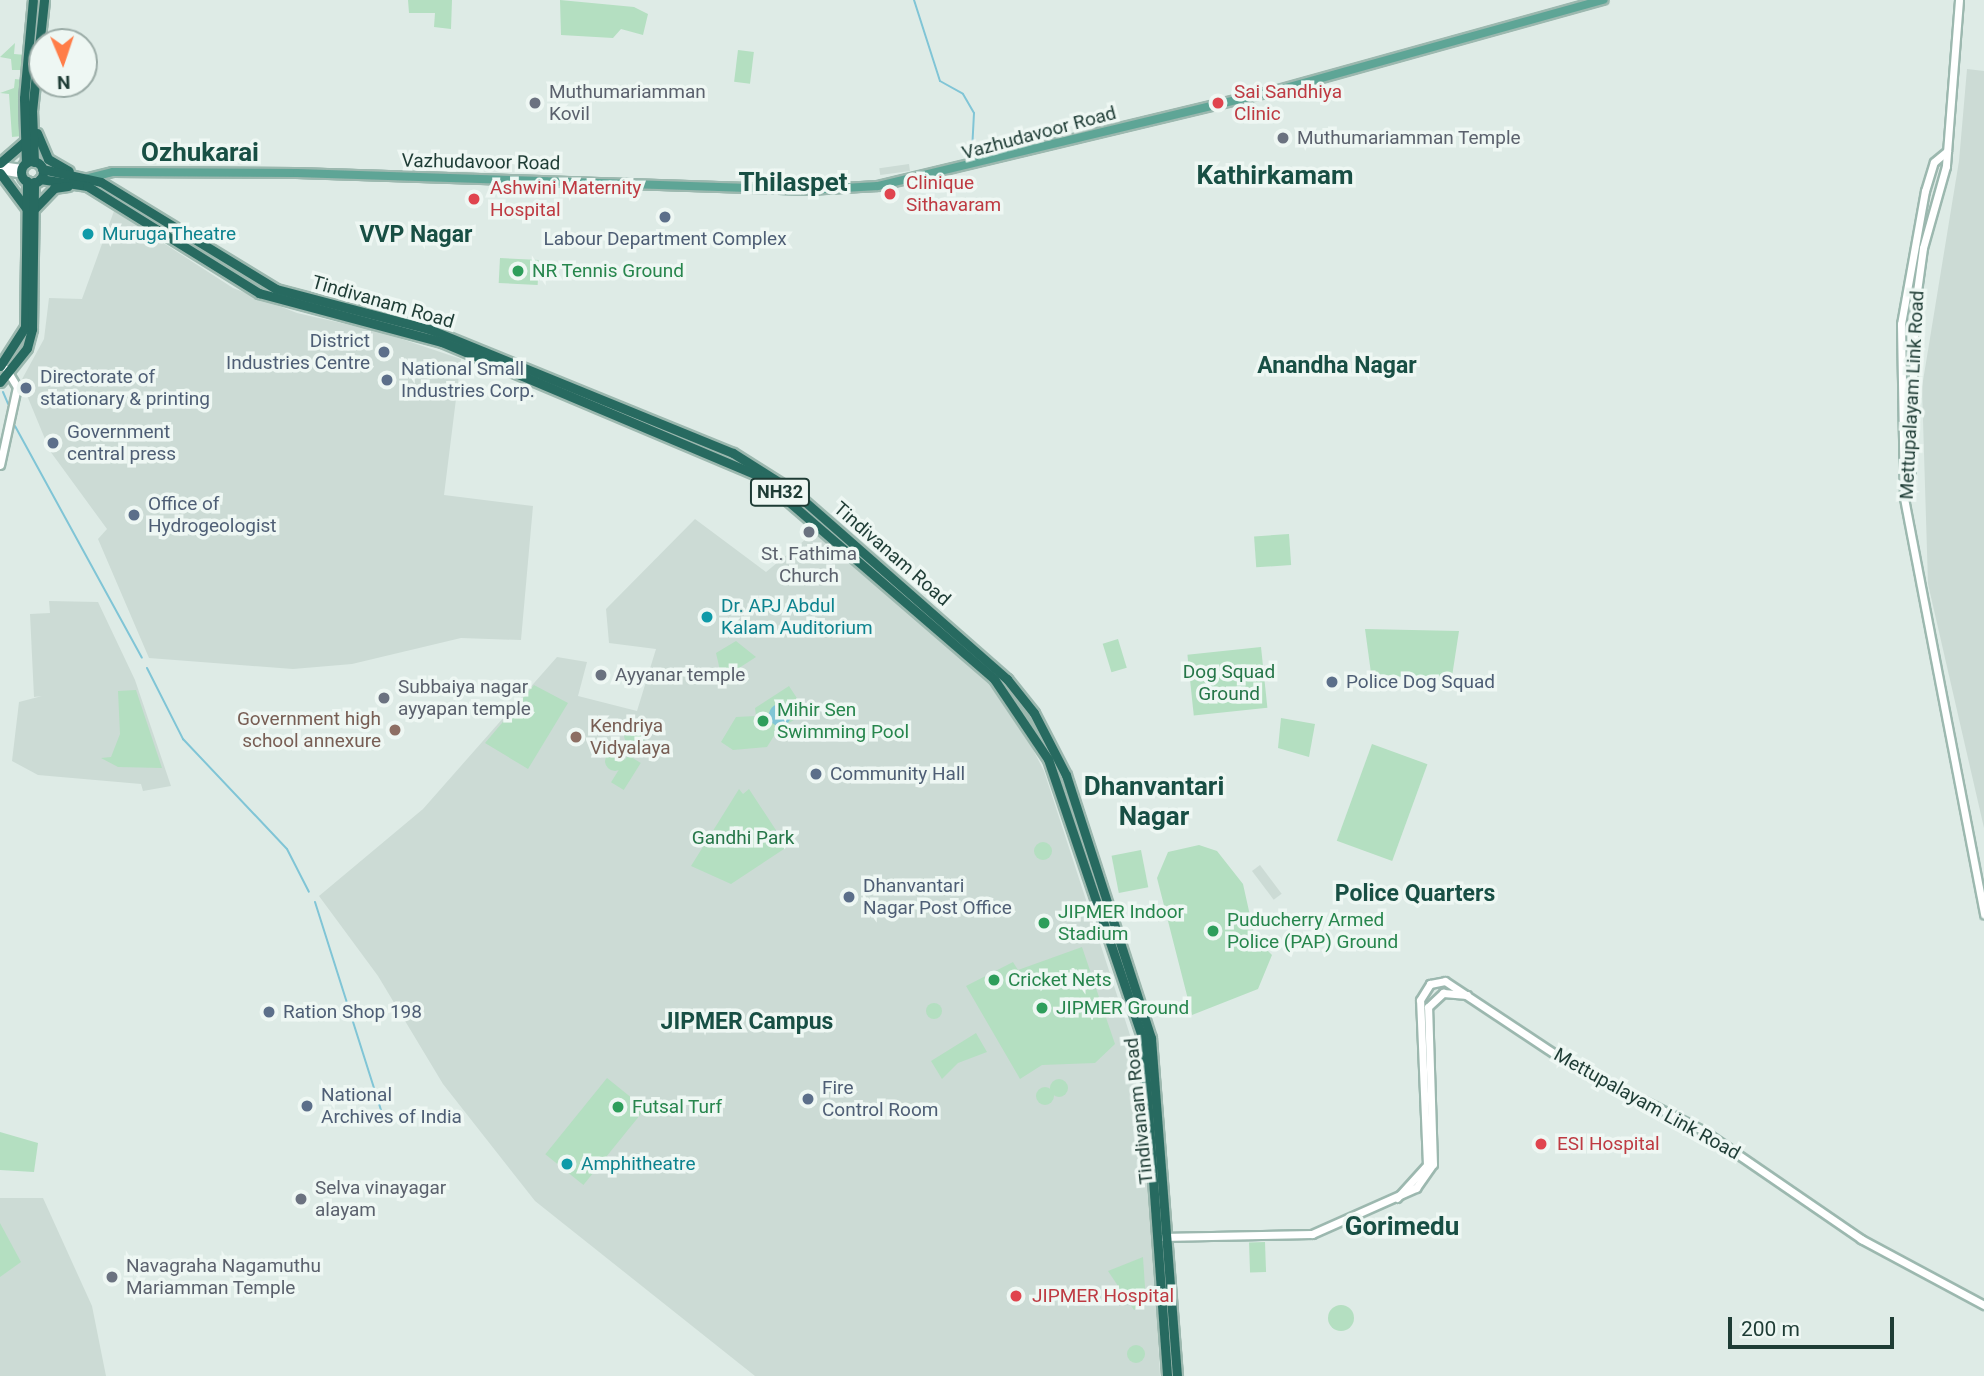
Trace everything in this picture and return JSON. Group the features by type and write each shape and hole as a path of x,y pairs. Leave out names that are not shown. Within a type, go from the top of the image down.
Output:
{"highway":[{"path":"31,172 25,138 33,0"},
{"path":"0,383 4,367 25,327 31,209 32,111 44,0"},
{"path":"32,111 43,153 82,181"},
{"path":"25,138 15,155 0,168 31,209"},
{"name":"NH32","path":"31,172 82,181 259,293 442,342 759,476 1011,697 1048,759 1103,903"},
{"path":"31,209 54,188 82,181"},
{"name":"Tindivanam Road","path":"1103,903 1143,1040 1164,1236 1167,1376"},
{"name":"Tindivanam Road","path":"1103,903 1151,1040 1164,1236 1177,1376"}],"main road":[{"name":"Vazhudavoor Road","path":"82,181 106,175 174,174 809,190 878,186 1270,92 1603,0"}],"street":[{"name":"Mettupalayam Link Road","path":"1959,0 1947,151 1915,306 1910,486 1904,498 1984,914"},
{"path":"1904,498 1901,324 1923,198 1934,162 1947,151"},
{"path":"0,168 31,172"},
{"path":"0,465 17,387 4,367"},
{"name":"Mettupalayam Link Road","path":"1164,1236 1312,1234 1397,1198 1427,1165 1419,1058 1422,994 1445,981 1567,1062 1704,1131 1861,1239 1984,1305"},
{"path":"1397,1198 1424,1181 1433,1164 1428,1007 1443,993 1468,995"}],"shaded area":[{"path":"1967,69 1984,71 1984,828 1928,584 1922,387 1959,161"},
{"path":"909,164 910,171 880,175 879,168"},
{"path":"114,211 233,288 297,313 381,332 461,359 444,495 533,506 521,640 461,638 352,664 293,669 149,658 98,539 107,529 50,451 21,381 44,339 49,298 82,299"},
{"path":"695,519 766,572 817,530 987,682 1020,724 1044,771 1130,1035 1151,1199 1160,1376 755,1376 535,1201 443,1084 378,976 319,896 423,809 557,657 587,662 578,696 637,711 656,649 609,643 606,609"},
{"path":"49,601 98,602 135,680 171,786 143,791 141,784 38,775 12,761 19,702 42,696 34,697 30,614 50,613"},
{"path":"1260,865 1282,894 1274,900 1252,871"},
{"path":"0,1198 43,1198 92,1306 106,1376 0,1376"}],"green space":[{"path":"408,0 452,0 451,29 434,27 435,13 409,13"},
{"path":"560,0 634,7 648,14 643,35 621,29 613,38 561,35"},
{"path":"15,43 14,54 26,55 25,70 12,70 11,59 0,57"},
{"path":"738,50 754,52 750,84 734,82"},
{"path":"15,79 24,80 23,136 12,137 9,94 0,93 14,88"},
{"name":"NR Tennis Ground","path":"500,258 539,260 538,285 499,283"},
{"path":"1289,534 1291,565 1256,567 1254,536"},
{"path":"1365,629 1459,631 1451,683 1371,673"},
{"path":"1118,639 1127,668 1111,672 1103,644"},
{"path":"736,641 756,657 722,679 716,653"},
{"name":"Dog Squad Ground","path":"1261,647 1267,708 1194,715 1187,655"},
{"path":"534,685 568,703 528,769 485,743"},
{"name":"Mihir Sen Swimming Pool","path":"789,686 806,712 777,731 767,747 733,750 721,742 736,717 756,716 755,708"},
{"path":"136,690 162,768 118,767 101,758 111,757 120,734 118,691"},
{"path":"1281,718 1315,724 1309,757 1278,748"},
{"path":"635,724 643,727 646,735 643,743 635,746 627,743 624,735 627,727"},
{"path":"1372,744 1427,764 1392,861 1337,841"},
{"path":"615,751 622,754 625,761 622,768 615,771 608,768 605,761 608,754"},
{"path":"628,755 641,763 624,790 611,782"},
{"name":"Gandhi Park","path":"739,789 743,794 749,789 787,847 731,884 691,866"},
{"path":"1043,842 1049,845 1052,851 1049,857 1043,860 1037,857 1034,851 1037,845"},
{"name":"Puducherry Armed Police (PAP) Ground","path":"1199,845 1217,851 1243,884 1255,938 1272,955 1258,989 1192,1015 1157,878 1168,852"},
{"path":"1141,850 1148,887 1119,893 1112,856"},
{"name":"JIPMER Ground","path":"1082,947 1115,1044 1095,1063 1042,1065 1020,1079 966,986 1013,962 1018,970"},
{"path":"931,1003 937,1003 942,1011 940,1017 931,1019 926,1014 926,1008"},
{"path":"976,1033 987,1052 958,1063 942,1079 931,1061"},
{"path":"607,1078 645,1109 583,1185 545,1154"},
{"path":"1059,1079 1065,1082 1068,1088 1065,1094 1059,1097 1053,1094 1050,1088 1053,1082"},
{"path":"1041,1087 1049,1087 1054,1096 1052,1103 1041,1105 1036,1100 1036,1092"},
{"path":"0,1132 38,1143 34,1172 0,1170"},
{"path":"0,1223 21,1262 0,1277"},
{"path":"1265,1242 1266,1272 1250,1273 1249,1243"},
{"path":"1143,1257 1146,1302 1134,1310 1108,1271"},
{"path":"1341,1305 1351,1308 1354,1318 1351,1328 1341,1331 1331,1328 1328,1318 1331,1308"},
{"path":"1132,1345 1140,1345 1145,1354 1143,1361 1132,1363 1127,1358 1127,1350"}],"water":[{"path":"780,704 788,707 791,715 788,723 780,726 772,723 769,715 772,707"}],"waterway":[{"path":"914,0 940,81 963,94 974,113 972,151"},
{"path":"3,392 8,404"},
{"path":"15,426 142,658"},
{"path":"147,668 183,739 287,849 309,892"},
{"path":"315,902 383,1116"}],"place":[{"name":"Muthumariamman Kovil","path":"535,103"},
{"name":"Sai Sandhiya Clinic","path":"1218,103"},
{"name":"Muthumariamman Temple","path":"1283,138"},
{"name":"Clinique Sithavaram","path":"890,194"},
{"name":"Ashwini Maternity Hospital","path":"474,199"},
{"name":"Labour Department Complex","path":"665,217"},
{"name":"Muruga Theatre","path":"88,234"},
{"name":"NR Tennis Ground","path":"518,271"},
{"name":"District Industries Centre","path":"384,352"},
{"name":"National Small Industries Corp.","path":"387,380"},
{"name":"Directorate of stationary & printing","path":"26,388"},
{"name":"Government central press","path":"53,443"},
{"name":"Office of Hydrogeologist","path":"134,515"},
{"name":"St. Fathima Church","path":"809,532"},
{"name":"Dr. APJ Abdul Kalam Auditorium","path":"707,617"},
{"name":"Ayyanar temple","path":"601,675"},
{"name":"Police Dog Squad","path":"1332,682"},
{"name":"Subbaiya nagar ayyapan temple","path":"384,698"},
{"name":"Mihir Sen Swimming Pool","path":"763,721"},
{"name":"Government high school annexure","path":"395,730"},
{"name":"Kendriya Vidyalaya","path":"576,737"},
{"name":"Community Hall","path":"816,774"},
{"name":"Dhanvantari Nagar Post Office","path":"849,897"},
{"name":"JIPMER Indoor Stadium","path":"1044,923"},
{"name":"Puducherry Armed Police (PAP) Ground","path":"1213,931"},
{"name":"Cricket Nets","path":"994,980"},
{"name":"JIPMER Ground","path":"1042,1008"},
{"name":"Ration Shop 198","path":"269,1012"},
{"name":"Fire Control Room","path":"808,1099"},
{"name":"National Archives of India","path":"307,1106"},
{"name":"Futsal Turf","path":"618,1107"},
{"name":"ESI Hospital","path":"1541,1144"},
{"name":"Amphitheatre","path":"567,1164"},
{"name":"Selva vinayagar alayam","path":"301,1199"},
{"name":"Navagraha Nagamuthu Mariamman Temple","path":"112,1277"},
{"name":"JIPMER Hospital","path":"1016,1296"}],"district":[{"name":"Ozhukarai","path":"200,153"},
{"name":"Kathirkamam","path":"1275,176"},
{"name":"Thilaspet","path":"793,183"},
{"name":"VVP Nagar","path":"416,235"},
{"name":"Anandha Nagar","path":"1337,366"},
{"name":"Dhanvantari Nagar","path":"1154,802"},
{"name":"Police Quarters","path":"1415,894"},
{"name":"JIPMER Campus","path":"747,1022"},
{"name":"Gorimedu","path":"1402,1227"}]}
